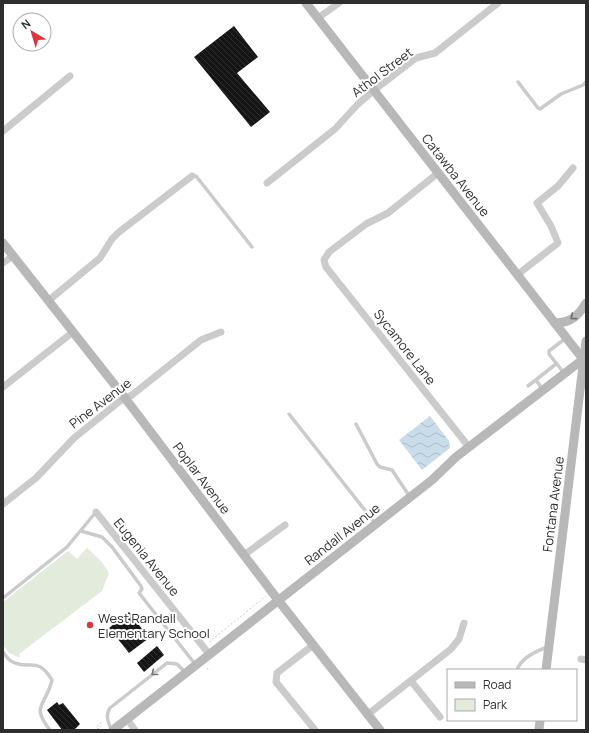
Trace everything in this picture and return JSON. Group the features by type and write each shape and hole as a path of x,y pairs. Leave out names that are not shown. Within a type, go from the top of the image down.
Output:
{"street":[{"name":"Catawba Avenue","path":"306,3 373,91 585,360"},
{"path":"318,18 338,3"},
{"name":"Athol Street","path":"267,183 335,129 358,104 373,91 416,58 435,53 498,3"},
{"path":"3,131 70,76"},
{"path":"518,275 558,243 537,203 558,186 573,168"},
{"name":"Sycamore Lane","path":"438,174 388,213 366,224 329,252 324,260 326,268 469,447"},
{"path":"48,301 100,258 112,239 119,232 192,176"},
{"name":"Poplar Avenue","path":"3,243 125,398 278,600 380,730"},
{"path":"3,263 13,256"},
{"path":"555,323 564,323 575,318 586,302"},
{"path":"3,387 73,332"},
{"name":"Pine Avenue","path":"3,504 36,478 74,438 201,340 221,332"},
{"name":"Fontana Avenue","path":"546,669 585,360 586,341"},
{"name":"Randall Avenue","path":"112,730 376,524 469,447 564,374 585,360"},
{"name":"Eugenia Avenue","path":"96,512 210,654"},
{"path":"244,555 285,525"},
{"path":"368,715 456,644 464,623"},
{"path":"313,645 278,673 276,682 315,730"},
{"path":"411,681 440,717"},
{"path":"127,719 135,730"}],"lane":[{"path":"518,82 540,109 560,94 583,85 586,82"},
{"path":"192,176 196,176 252,247"},
{"path":"564,374 549,354 567,338"},
{"path":"528,386 556,364"},
{"path":"536,380 543,390"},
{"path":"289,414 376,524"},
{"path":"356,424 377,464 380,467 392,470 410,497"},
{"path":"3,598 67,547 96,512"},
{"path":"81,531 102,537 112,547 141,586 142,589 140,593 196,665"},
{"path":"518,669 520,664 536,651 549,647"},
{"path":"3,652 10,661 18,664 32,664 46,669 52,680 50,691 42,703 39,713 50,730"},
{"path":"112,730 107,719 107,712 110,708 167,663 173,662 177,664 186,673"}],"path":[{"path":"208,642 266,596"},
{"path":"97,730 102,725"}],"green space":[{"path":"87,548 102,562 109,573 102,591 19,654 20,658 9,653 3,645 3,602 68,551 77,559"}],"water":[{"path":"430,416 449,441 450,448 422,470 399,440"}],"building":[{"path":"234,26 258,57 237,73 270,112 251,127 194,57"},
{"path":"129,612 149,638 129,653 109,628"},
{"path":"157,646 164,655 144,672 137,663"},
{"path":"57,702 59,705 63,703 80,724 74,730 62,730 47,710"}],"place":[{"name":"West Randall Elementary School","path":"90,625"}]}
